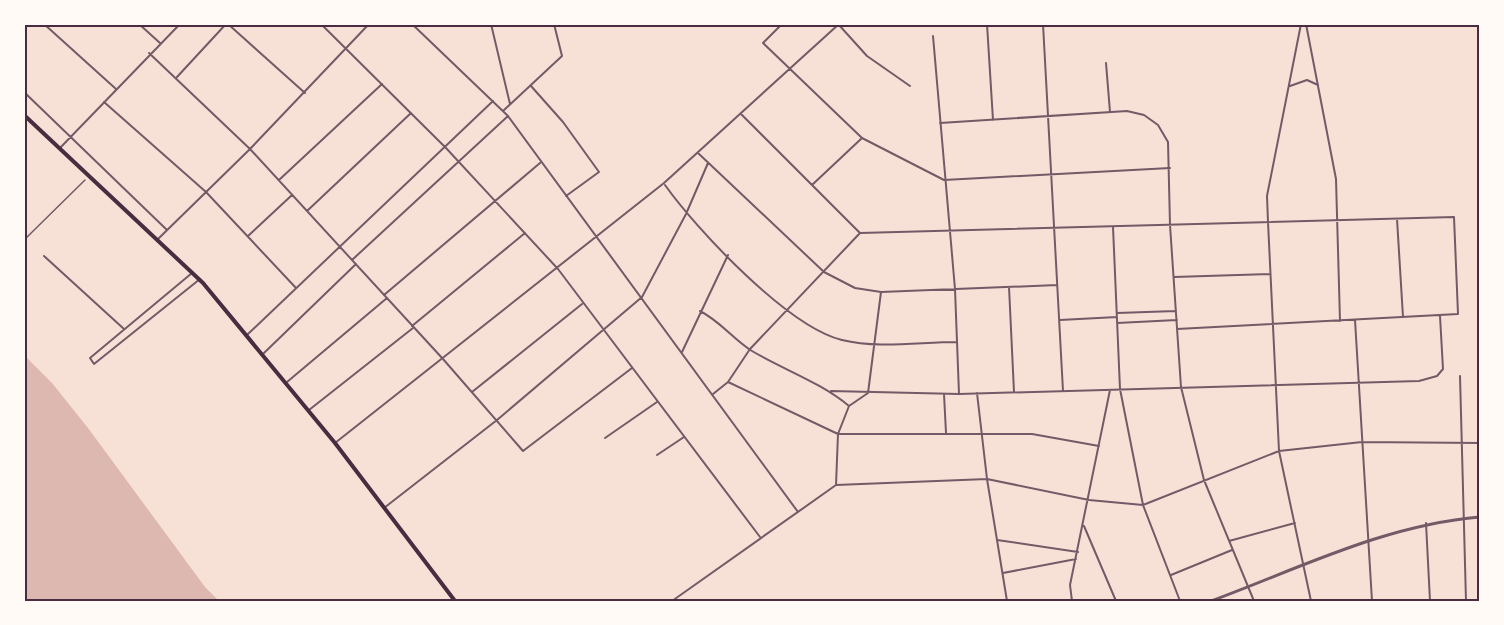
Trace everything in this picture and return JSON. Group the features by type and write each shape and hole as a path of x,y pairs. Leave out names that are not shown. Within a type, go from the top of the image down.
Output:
{"main road":[{"path":"24,115 200,279 264,353 336,443 455,601"}],"street":[{"path":"44,24 116,88"},
{"path":"139,24 160,43"},
{"path":"59,149 149,53 180,24"},
{"path":"177,78 227,24 305,93"},
{"path":"321,24 348,48 446,148 558,269 759,537"},
{"path":"158,238 250,149 369,24"},
{"path":"412,24 508,116 798,512"},
{"path":"491,24 510,104"},
{"path":"503,111 562,56 555,24"},
{"path":"782,24 763,43 789,70 862,138 944,180 1170,168"},
{"path":"336,443 597,239 698,153 839,24 867,56 910,86"},
{"path":"987,24 993,120"},
{"path":"1044,24 1063,391"},
{"path":"1301,24 1267,196 1279,451 1311,601"},
{"path":"1306,24 1336,179 1340,321"},
{"path":"933,36 955,289 959,394"},
{"path":"149,53 250,149 443,359 523,451 632,368"},
{"path":"1106,63 1110,112"},
{"path":"1289,87 1308,80 1318,86"},
{"path":"279,180 383,84"},
{"path":"531,86 563,122 599,172 566,196"},
{"path":"24,92 167,230"},
{"path":"248,334 493,101"},
{"path":"104,102 206,192 296,288"},
{"path":"940,123 1127,111 1144,115 1158,125 1168,142 1170,225 1180,387 1204,480 1254,601"},
{"path":"307,211 411,113"},
{"path":"741,114 860,233"},
{"path":"352,260 508,116"},
{"path":"812,185 862,138"},
{"path":"698,153 824,272 855,288 881,292 1057,285"},
{"path":"384,295 541,163"},
{"path":"384,508 497,420 642,297 686,214 708,163"},
{"path":"24,240 85,180"},
{"path":"664,183 686,214 786,312 841,340 876,343 957,342"},
{"path":"247,236 292,195"},
{"path":"713,394 728,382 750,350 860,233 1454,217 1458,314 1177,329"},
{"path":"1397,219 1403,317"},
{"path":"1113,227 1120,389 1143,505 1180,601"},
{"path":"309,410 525,233"},
{"path":"682,352 728,255"},
{"path":"44,256 124,329"},
{"path":"264,353 356,264"},
{"path":"193,272 90,358 94,364 200,279"},
{"path":"1174,277 1271,274"},
{"path":"1009,287 1014,392"},
{"path":"836,484 838,434 849,406 868,393 881,292"},
{"path":"287,382 387,298"},
{"path":"472,392 583,303"},
{"path":"1059,320 1176,310"},
{"path":"700,311 715,319 750,350 831,391 849,406"},
{"path":"831,391 959,394 1419,381 1437,376 1443,369 1440,315"},
{"path":"1117,323 1177,320"},
{"path":"1355,320 1372,601"},
{"path":"1460,376 1466,601"},
{"path":"728,382 838,434 1032,434 1099,446"},
{"path":"1072,601 1070,585 1110,390"},
{"path":"977,393 980,435 1007,601"},
{"path":"944,394 946,434"},
{"path":"605,438 657,401"},
{"path":"657,455 684,437"},
{"path":"672,601 836,484 987,479 1089,500 1143,505 1279,451 1362,442 1480,443"},
{"path":"1211,601 1369,539 1426,524 1480,517"},
{"path":"1229,541 1295,523"},
{"path":"1426,524 1430,601"},
{"path":"1084,525 1116,601"},
{"path":"997,540 1078,552"},
{"path":"1170,575 1232,550"},
{"path":"1003,573 1076,560"}],"shaded area":[{"path":"24,355 52,383 88,428 205,587 219,601 24,601"}]}
